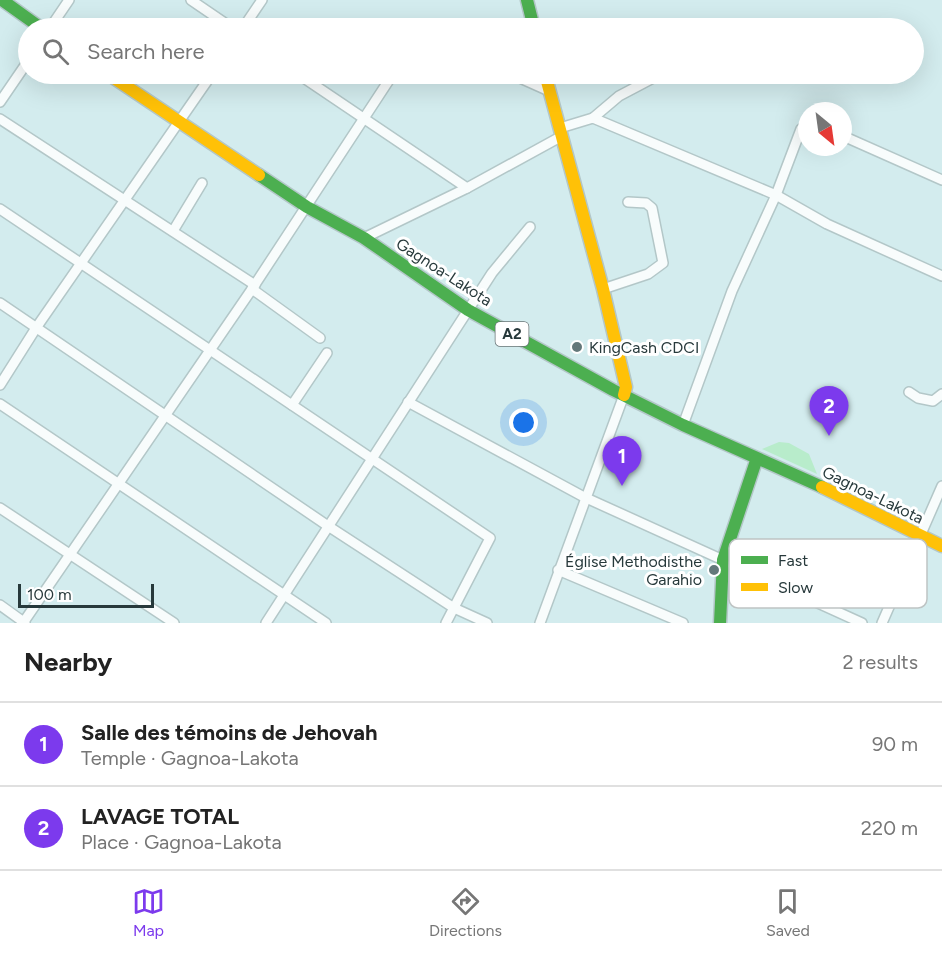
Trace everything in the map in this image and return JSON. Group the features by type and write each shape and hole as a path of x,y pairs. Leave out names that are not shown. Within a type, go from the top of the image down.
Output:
{"main road":[{"path":"2,0 27,18"},
{"path":"527,0 532,18"},
{"name":"Gagnoa-Lakota","path":"123,84 307,207 364,238 468,310 683,425 756,460 830,491 942,546"},
{"path":"547,84 603,289 626,387 624,395"},
{"path":"730,539 756,460"},
{"path":"720,623 723,560 729,542"}],"street":[{"path":"57,18 69,0"},
{"path":"191,0 217,18"},
{"path":"250,18 262,0"},
{"path":"0,102 18,76"},
{"path":"0,385 36,327 205,84"},
{"path":"313,84 467,188"},
{"path":"0,605 24,623 307,207 387,84"},
{"path":"533,84 549,91"},
{"path":"364,238 467,188 561,132 593,118 619,96 642,84"},
{"path":"593,118 776,195 827,224 942,276"},
{"path":"0,119 173,231 253,287 320,338"},
{"path":"683,425 732,291 776,195 798,137"},
{"path":"852,140 942,180"},
{"path":"173,231 202,183"},
{"path":"603,289 648,274 663,263 652,208 640,201 628,202"},
{"path":"0,209 370,460 490,538 446,623"},
{"path":"266,623 492,273 530,227"},
{"path":"0,303 328,526 454,608 487,623"},
{"path":"292,405 327,353"},
{"path":"909,392 918,398 933,401 942,393"},
{"path":"540,623 584,497 624,395"},
{"path":"408,402 584,497 729,563"},
{"path":"0,404 282,596 326,623"},
{"path":"921,539 942,486"},
{"path":"0,508 174,623"},
{"path":"558,570 683,623"},
{"path":"829,608 862,623"},
{"path":"882,623 889,608"}],"green space":[{"path":"779,442 789,443 809,454 817,474 762,449"}],"traffic: fast":[{"path":"2,0 27,18"},
{"path":"527,0 532,18"},
{"path":"259,175 307,207 364,238 468,310 613,390 683,425 822,487"},
{"path":"730,539 756,461"},
{"path":"720,623 723,560 729,542"}],"traffic: slow":[{"path":"123,84 259,175"},
{"path":"548,84 603,289 626,387 624,395"},
{"path":"822,487 942,546"}],"place":[{"name":"KingCash CDCI","path":"577,347"},
{"name":"LAVAGE TOTAL","path":"829,436"},
{"name":"Salle des témoins de Jehovah","path":"622,486"},
{"name":"Église Methodisthe Garahio","path":"714,570"}]}
